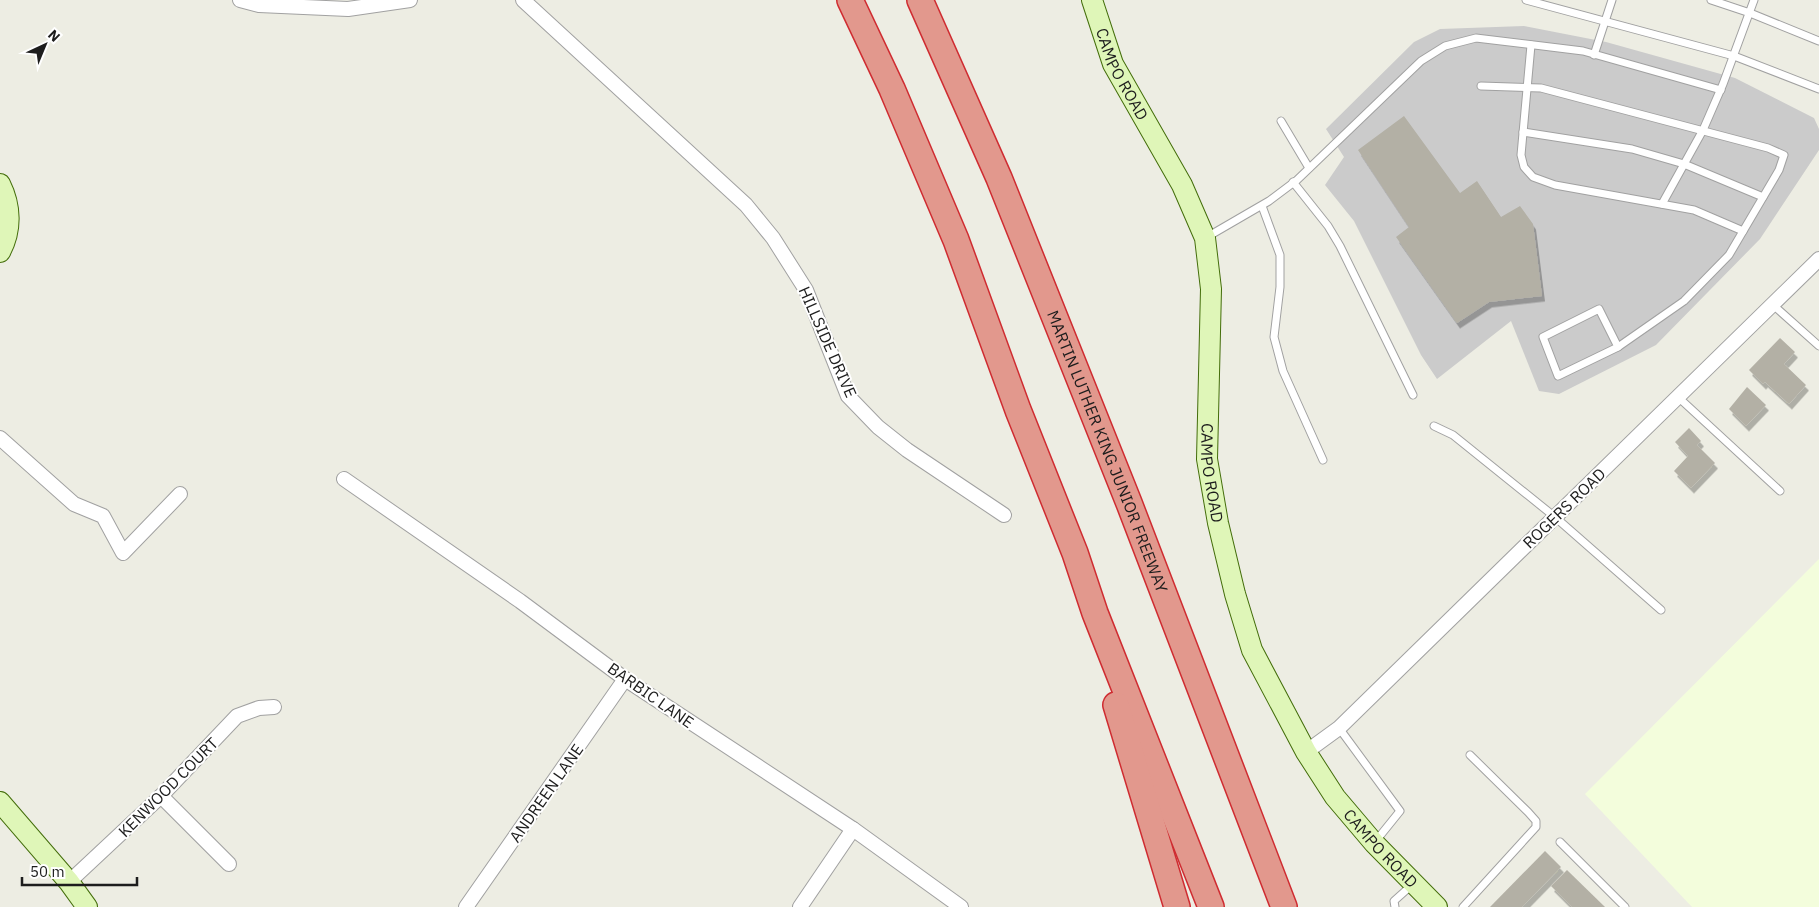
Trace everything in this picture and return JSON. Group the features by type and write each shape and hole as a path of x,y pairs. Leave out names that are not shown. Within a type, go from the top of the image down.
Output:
{"highway":[{"path":"850,0 892,89 956,240 1018,410 1075,553 1095,613 1211,907"},
{"name":"MARTIN LUTHER KING JUNIOR FREEWAY","path":"920,0 1021,232 1129,503 1283,903"},
{"path":"1075,553 1101,655 1177,907"}],"main road":[{"name":"CAMPO ROAD","path":"1092,0 1113,64 1182,186 1205,238 1211,289 1207,459 1218,523 1235,594 1252,650 1259,667 1306,752 1335,797 1374,843 1436,907"},
{"path":"0,184 5,196 9,218 5,240 0,252"},
{"path":"2,807 69,882 87,907"}],"street":[{"path":"240,0 267,6 348,10 410,0"},
{"name":"HILLSIDE DRIVE","path":"523,0 746,205 773,238 806,290 848,396 866,415 907,450 1004,515"},
{"name":"ROGERS ROAD","path":"1306,752 1339,728 1819,259"},
{"path":"0,438 74,504 103,516 123,553 180,494"},
{"name":"BARBIC LANE","path":"344,479 520,601 625,679 853,829 960,907"},
{"name":"ANDREEN LANE","path":"466,907 625,679"},
{"name":"KENWOOD COURT","path":"69,882 161,796 237,716 259,708 274,707"},
{"path":"161,796 230,864"},
{"path":"800,907 853,829"}],"lane":[{"path":"1526,0 1734,56 1819,89"},
{"path":"1594,55 1612,0"},
{"path":"1711,0 1750,13 1819,41"},
{"path":"1662,204 1703,130 1721,90 1754,0"},
{"path":"1205,238 1262,206 1294,182 1421,62 1445,46 1476,38 1594,55 1721,90"},
{"path":"1531,45 1521,155 1524,167 1533,177 1555,185 1694,210 1743,231"},
{"path":"1481,86 1541,88 1703,130 1784,154 1779,170 1729,255 1684,301 1618,346 1558,376 1543,336 1599,309 1618,346"},
{"path":"1281,121 1309,168"},
{"path":"1523,132 1632,149 1684,164 1763,197"},
{"path":"1294,182 1328,226 1340,246 1413,395"},
{"path":"1262,206 1280,255 1280,288 1274,337 1278,354 1283,371 1324,460"},
{"path":"1772,304 1819,346"},
{"path":"1678,397 1780,491"},
{"path":"1434,426 1453,435 1555,517 1661,610"},
{"path":"1339,728 1400,811 1374,843"},
{"path":"1463,907 1536,827 1536,821 1528,812 1470,755"},
{"path":"1560,842 1624,907"},
{"path":"1395,907 1394,901 1413,883"}],"shaded area":[{"path":"1524,26 1606,42 1735,78 1814,118 1819,129 1819,150 1760,239 1656,345 1559,394 1539,391 1511,321 1437,379 1421,355 1354,221 1325,185 1344,157 1326,129 1414,42 1440,29"},
{"path":"1819,559 1819,907 1692,907 1585,794"}],"building":[{"path":"1404,116 1460,193 1477,181 1501,217 1520,206 1533,224 1542,296 1489,302 1457,323 1396,237 1409,227 1358,150"},
{"path":"1780,338 1795,352 1784,364 1806,385 1789,404 1765,382 1763,384 1749,370"},
{"path":"1747,387 1766,405 1746,426 1729,409"},
{"path":"1689,428 1701,441 1697,445 1715,463 1691,488 1674,471 1688,456 1675,442"},
{"path":"1545,851 1561,867 1522,907 1490,907"},
{"path":"1567,870 1605,907 1572,907 1551,886"}]}
